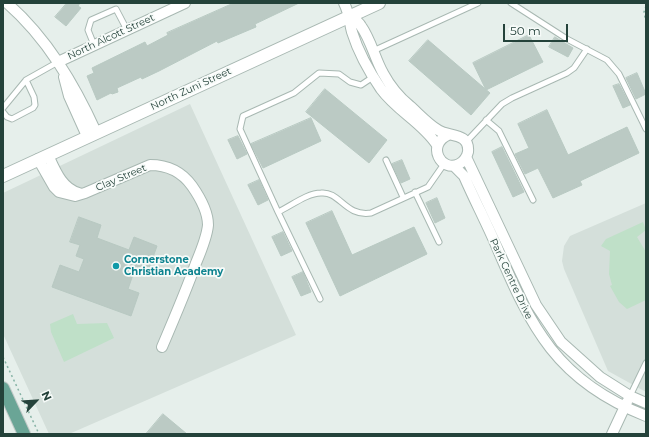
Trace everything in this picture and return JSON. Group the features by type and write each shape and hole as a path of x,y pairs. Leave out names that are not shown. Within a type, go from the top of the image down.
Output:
{"main road":[{"path":"3,388 24,434"}],"street":[{"path":"6,3 46,45 58,62 79,94 92,134"},
{"name":"North Alcott Street","path":"58,62 185,3"},
{"path":"344,3 350,16 352,32 373,77 393,103 432,138 437,145 438,156 449,164 459,164 466,157 468,147 466,142 458,135 448,135 438,130 402,100 383,74 361,26 350,16"},
{"name":"North Zuni Street","path":"3,176 379,3"},
{"path":"437,145 439,141 448,135"},
{"name":"Clay Street","path":"43,157 67,187 78,193 85,193 150,165 162,165 173,169 190,183 197,193 204,208 208,224 196,262 162,347"},
{"name":"Park Centre Drive","path":"466,157 536,305 561,342 600,377 630,396 646,403"},
{"name":"Park Centre Drive","path":"449,164 464,176 515,291 532,323 544,341 568,368 588,386 624,408 646,416"},
{"path":"612,434 630,396"}],"lane":[{"path":"373,51 478,3"},
{"path":"511,3 567,39 607,60 619,74 646,128"},
{"path":"94,45 88,30 91,20 116,9 127,30"},
{"path":"466,142 502,104 567,73 574,68 587,49"},
{"path":"3,108 26,80 58,62"},
{"path":"320,299 240,129 243,116 294,93 319,73 339,74 350,82 361,85 373,77"},
{"path":"3,112 7,118 12,119 33,108 35,105 34,97 26,80"},
{"path":"486,120 499,130 533,200"},
{"path":"386,160 403,198"},
{"path":"278,212 314,194 322,192 330,194 356,213 363,215 372,213 428,187 449,164"},
{"path":"415,192 439,242"},
{"path":"630,396 645,369 646,363"}],"path":[{"path":"646,6 644,12 646,22"},
{"path":"3,357 39,434"}],"shaded area":[{"path":"190,104 296,335 69,434 49,434 3,334 3,193"},
{"path":"646,203 646,392 608,371 564,269 562,261 564,246 570,236"}],"green space":[{"path":"643,222 646,230 637,237 646,252 646,300 627,309 619,302 610,286 612,285 609,274 610,251 601,246 606,239"},
{"path":"73,314 77,324 107,323 114,338 64,362 51,332 50,324"}],"building":[{"path":"67,3 80,3 78,6 81,8 66,26 55,17"},
{"path":"234,3 299,3 255,24 256,27 218,43 217,41 142,79 141,77 117,88 118,92 111,93 97,100 87,76 94,73 92,68 145,42 147,46 168,35 167,33"},
{"path":"529,35 543,62 486,90 473,63"},
{"path":"555,37 573,48 568,57 549,47"},
{"path":"428,40 490,93 471,115 409,61"},
{"path":"637,73 646,94 636,99 626,78"},
{"path":"619,84 630,105 623,108 613,86"},
{"path":"325,89 387,140 369,163 306,112"},
{"path":"547,110 568,155 627,127 639,153 580,181 582,185 553,198 538,168 525,174 515,154 529,148 518,124"},
{"path":"311,118 321,141 263,168 251,144"},
{"path":"238,136 247,154 237,159 228,140"},
{"path":"502,147 524,192 513,197 492,152"},
{"path":"402,160 410,179 401,183 392,164"},
{"path":"259,180 268,200 258,205 248,185"},
{"path":"437,198 445,218 435,223 426,203"},
{"path":"332,211 352,255 414,227 427,254 340,296 306,223"},
{"name":"Cornerstone Christian Academy","path":"79,217 101,225 97,238 129,250 134,237 157,246 148,271 136,266 128,289 139,293 131,316 52,287 60,265 79,272 84,259 76,256 80,245 70,242"},
{"path":"283,232 292,251 281,256 272,237"},
{"path":"303,272 311,292 301,296 292,277"},
{"path":"163,414 187,434 146,434"}],"place":[{"name":"Cornerstone Christian Academy","path":"116,266"}]}
